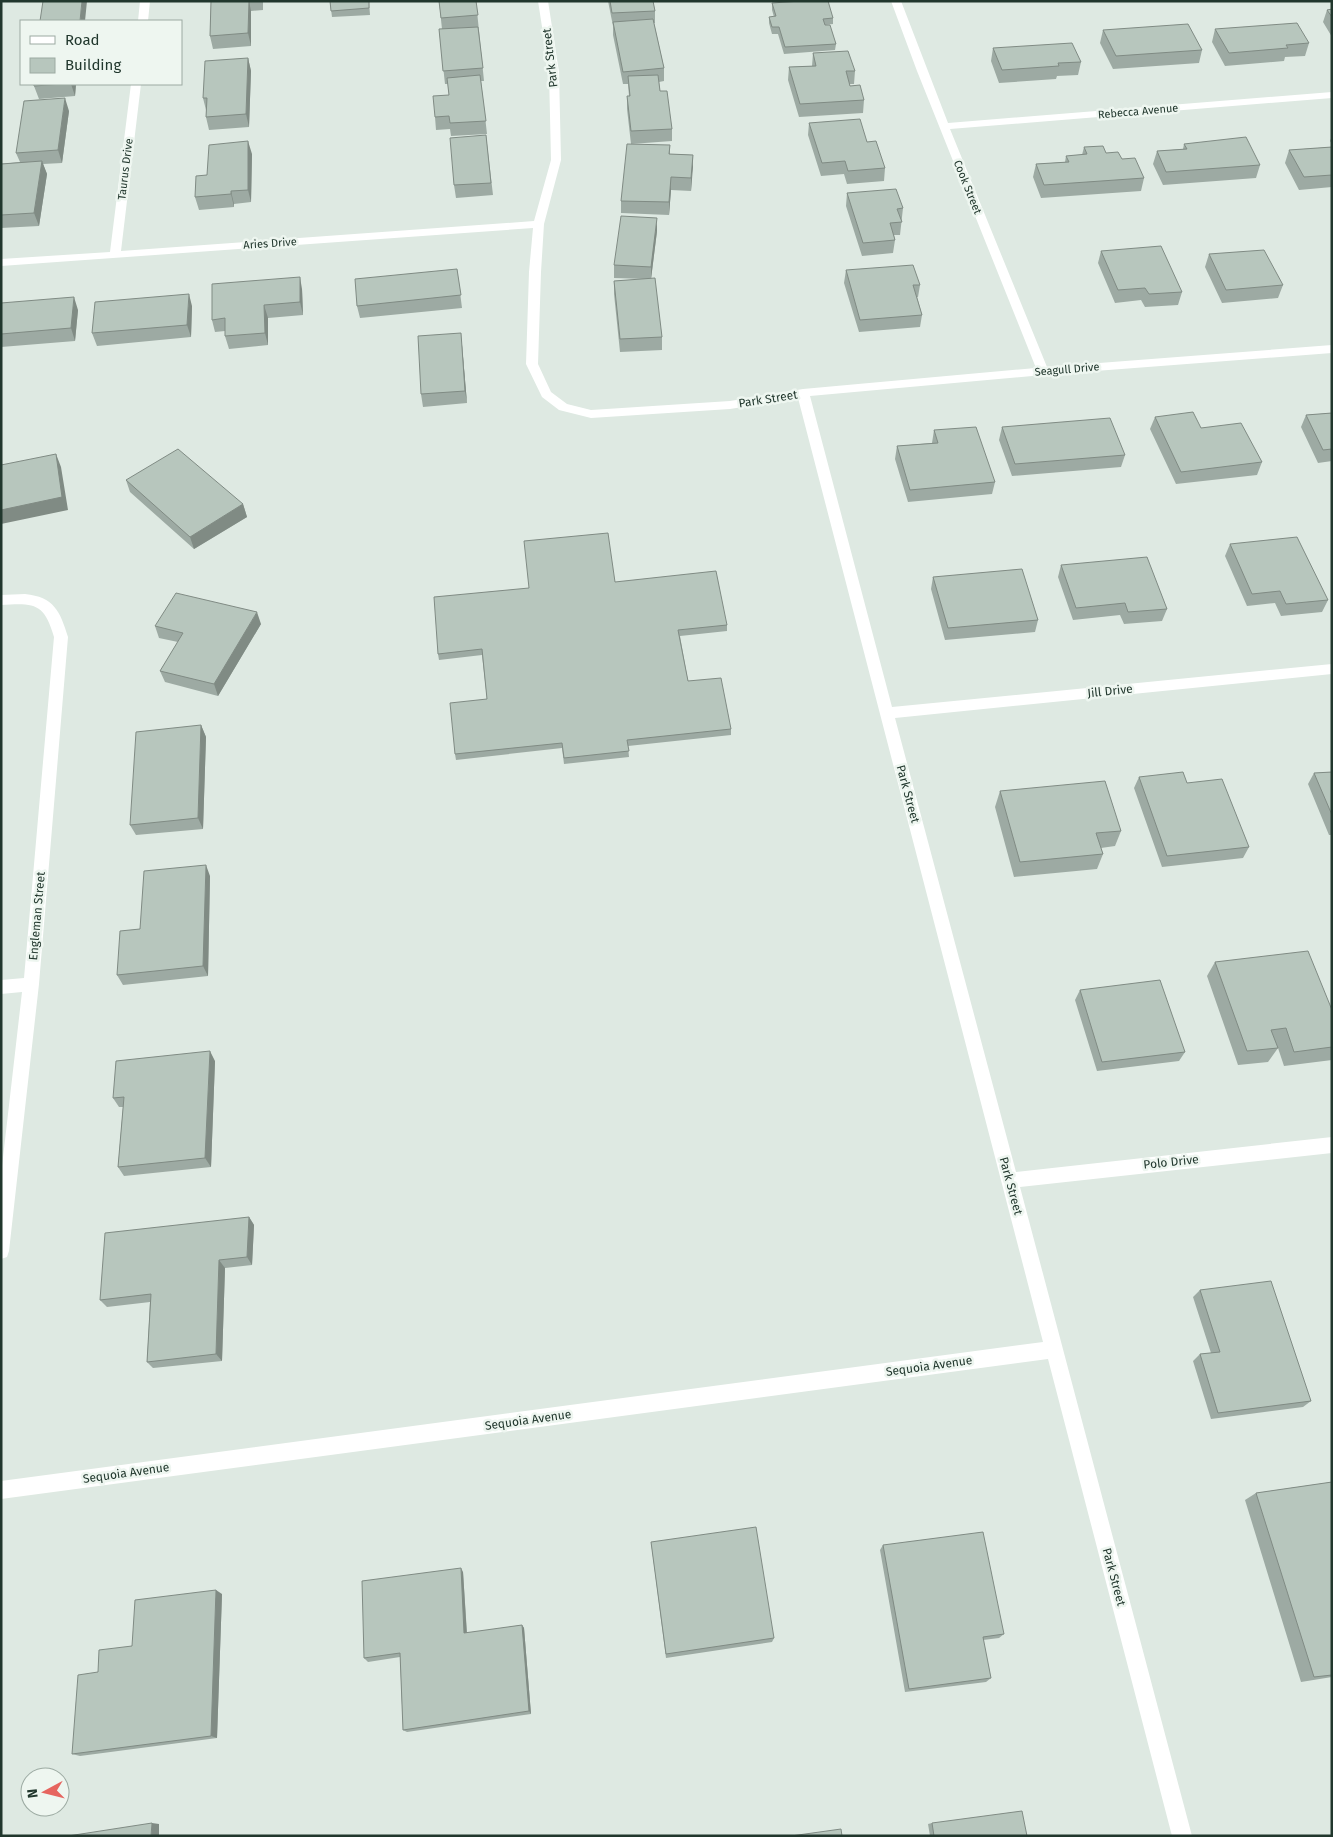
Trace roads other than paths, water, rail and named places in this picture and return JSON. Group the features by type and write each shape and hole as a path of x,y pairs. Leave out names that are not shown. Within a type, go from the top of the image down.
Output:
{"street":[{"path":"143,20 145,1"},
{"name":"Park Street","path":"543,1 554,72 556,160 539,224 535,272 532,364 546,394 563,407 591,414 730,405 803,393 1182,1836"},
{"name":"Cook Street","path":"896,1 1042,371"},
{"name":"Taurus Drive","path":"115,254 136,85"},
{"name":"Rebecca Avenue","path":"944,126 1332,95"},
{"name":"Aries Drive","path":"1,263 539,224"},
{"name":"Seagull Drive","path":"803,393 1042,371 1332,349"},
{"name":"Engleman Street","path":"1,600 27,598 43,602 56,616 61,637 31,984 1,1251"},
{"name":"Jill Drive","path":"887,713 1332,669"},
{"path":"1,987 31,984"},
{"name":"Polo Drive","path":"1010,1180 1332,1144"},
{"name":"Sequoia Avenue","path":"1,1490 1054,1349"}]}
